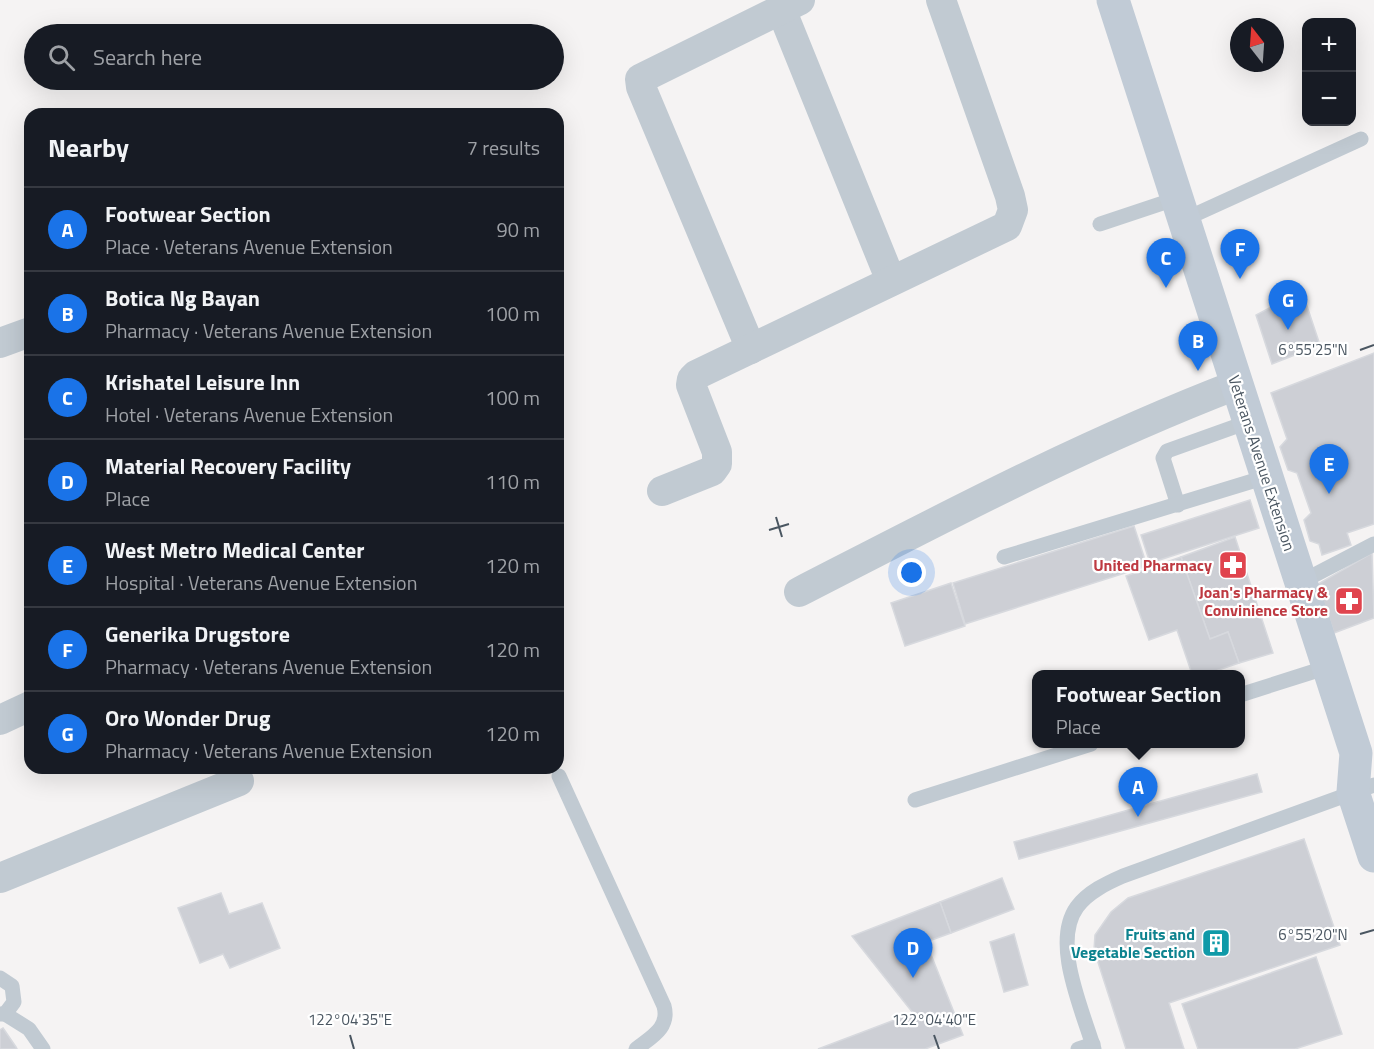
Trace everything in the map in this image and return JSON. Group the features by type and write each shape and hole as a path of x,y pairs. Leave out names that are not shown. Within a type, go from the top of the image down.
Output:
{"main road":[{"name":"Veterans Avenue Extension","path":"1113,0 1179,210 1364,775 1374,856"}],"street":[{"path":"662,491 712,471 717,464 717,452 691,385 692,379 1007,226 1012,219 1010,196 941,0"},
{"path":"751,349 641,87 640,79 790,4 891,281"},
{"path":"0,344 24,334"},
{"path":"799,592 988,495 1101,441 1236,385"},
{"path":"0,720 24,709"},
{"path":"0,878 238,782"}],"lane":[{"path":"1100,224 1179,210 1361,139"},
{"path":"1178,505 1163,458 1167,451 1248,422"},
{"path":"1004,557 1266,477"},
{"path":"1301,582 1374,544"},
{"path":"1245,693 1328,667"},
{"path":"915,800 1078,748"},
{"path":"1088,1047 1069,964 1067,943 1070,922 1078,906 1105,885 1123,876 1364,775"},
{"path":"559,776 667,1016 663,1028 636,1049"},
{"path":"0,978 12,986 14,1002 2,1014 29,1029 43,1049"}],"building":[{"path":"1302,291 1320,345 1272,364 1256,315"},
{"path":"1374,353 1374,524 1347,533 1351,545 1322,555 1319,544 1310,541 1304,520 1311,513 1297,473 1288,470 1280,447 1287,439 1271,393"},
{"path":"1250,500 1259,528 1150,563 1141,535"},
{"path":"1134,526 1147,566 965,624 953,583"},
{"path":"1235,537 1273,653 1239,663 1228,632 1210,639 1181,557"},
{"name":"Joan's Pharmacy & Convinience Store","path":"1372,553 1374,618 1334,633 1318,584"},
{"path":"1181,557 1210,639 1228,632 1239,663 1219,670 1191,670 1177,630 1149,640 1126,576"},
{"path":"951,583 965,626 905,646 891,603"},
{"path":"1257,774 1262,792 1019,859 1014,842"},
{"name":"Fruits and Vegetable Section","path":"1304,839 1340,945 1169,1003 1184,1049 1126,1049 1094,950 1095,935 1111,912 1128,898"},
{"path":"1002,878 1014,909 951,933 940,902"},
{"path":"221,893 229,914 262,903 280,948 230,968 223,954 200,963 178,908"},
{"path":"940,902 951,933 926,942 963,1035 925,1049 818,1049 913,1013 852,936"},
{"path":"1014,934 1028,985 1004,992 990,942"},
{"path":"1316,957 1342,1034 1295,1049 1198,1049 1182,1004"},
{"path":"3,1028 17,1049 0,1049 0,1030"}],"place":[{"name":"Generika Drugstore","path":"1240,279"},
{"name":"Krishatel Leisure Inn","path":"1166,288"},
{"name":"Oro Wonder Drug","path":"1288,330"},
{"name":"Botica Ng Bayan","path":"1198,371"},
{"name":"West Metro Medical Center","path":"1329,494"},
{"name":"United Pharmacy","path":"1233,565"},
{"name":"Joan's Pharmacy & Convinience Store","path":"1349,601"},
{"name":"Footwear Section","path":"1138,817"},
{"name":"Fruits and Vegetable Section","path":"1216,943"},
{"name":"Material Recovery Facility","path":"913,978"}]}
